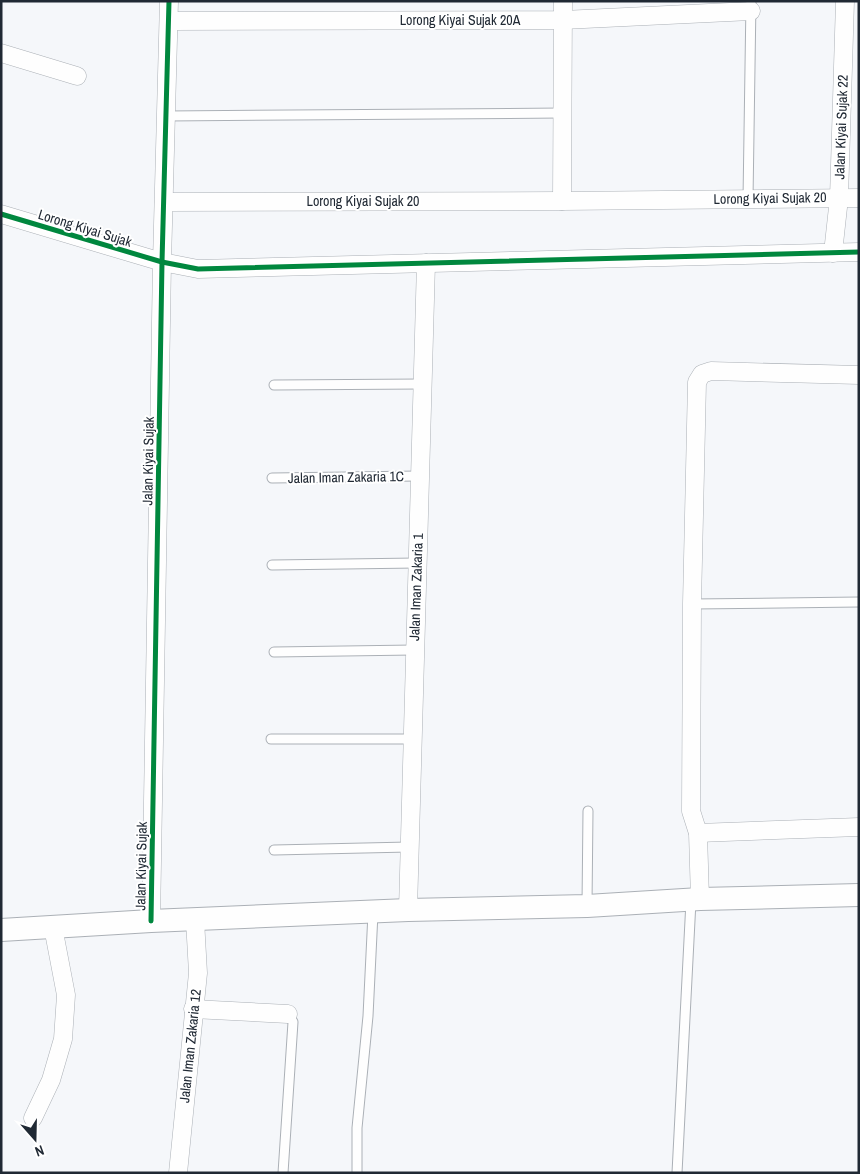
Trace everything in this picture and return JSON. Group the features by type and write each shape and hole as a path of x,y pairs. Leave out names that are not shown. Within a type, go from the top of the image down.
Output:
{"street":[{"name":"Jalan Kiyai Sujak","path":"151,921 162,262 169,1"},
{"path":"562,201 563,1"},
{"name":"Jalan Kiyai Sujak 22","path":"833,253 839,198 845,1"},
{"name":"Lorong Kiyai Sujak 20A","path":"169,21 563,20 751,6"},
{"path":"1,53 77,76"},
{"name":"Lorong Kiyai Sujak 20","path":"164,202 859,198"},
{"name":"Lorong Kiyai Sujak","path":"1,214 162,262 198,269 859,252"},
{"name":"Jalan Iman Zakaria 1","path":"408,910 426,263"},
{"path":"696,899 698,833 691,811 692,604 698,382 702,374 711,371 859,375"},
{"path":"698,833 859,827"},
{"path":"1,930 151,921 408,910 587,906 696,899 859,895"},
{"name":"Jalan Iman Zakaria 12","path":"178,1173 198,973 195,920"},
{"path":"33,1118 51,1080 63,1040 66,995 52,927"},
{"path":"193,1009 288,1014"}],"lane":[{"path":"748,198 751,6"},
{"path":"166,116 562,113"},
{"path":"274,385 422,384"},
{"name":"Jalan Iman Zakaria 1C","path":"272,478 419,476"},
{"path":"272,565 417,563"},
{"path":"692,604 859,602"},
{"path":"274,652 414,650"},
{"path":"271,739 412,739"},
{"path":"587,906 588,811"},
{"path":"274,850 409,847"},
{"path":"677,1173 696,899"},
{"path":"357,1173 357,1128 368,1016 373,912"},
{"path":"283,1173 293,1022 288,1014"}],"cycle path":[{"path":"151,921 162,262 169,1"},
{"path":"1,214 162,262 198,269 859,252"}]}
